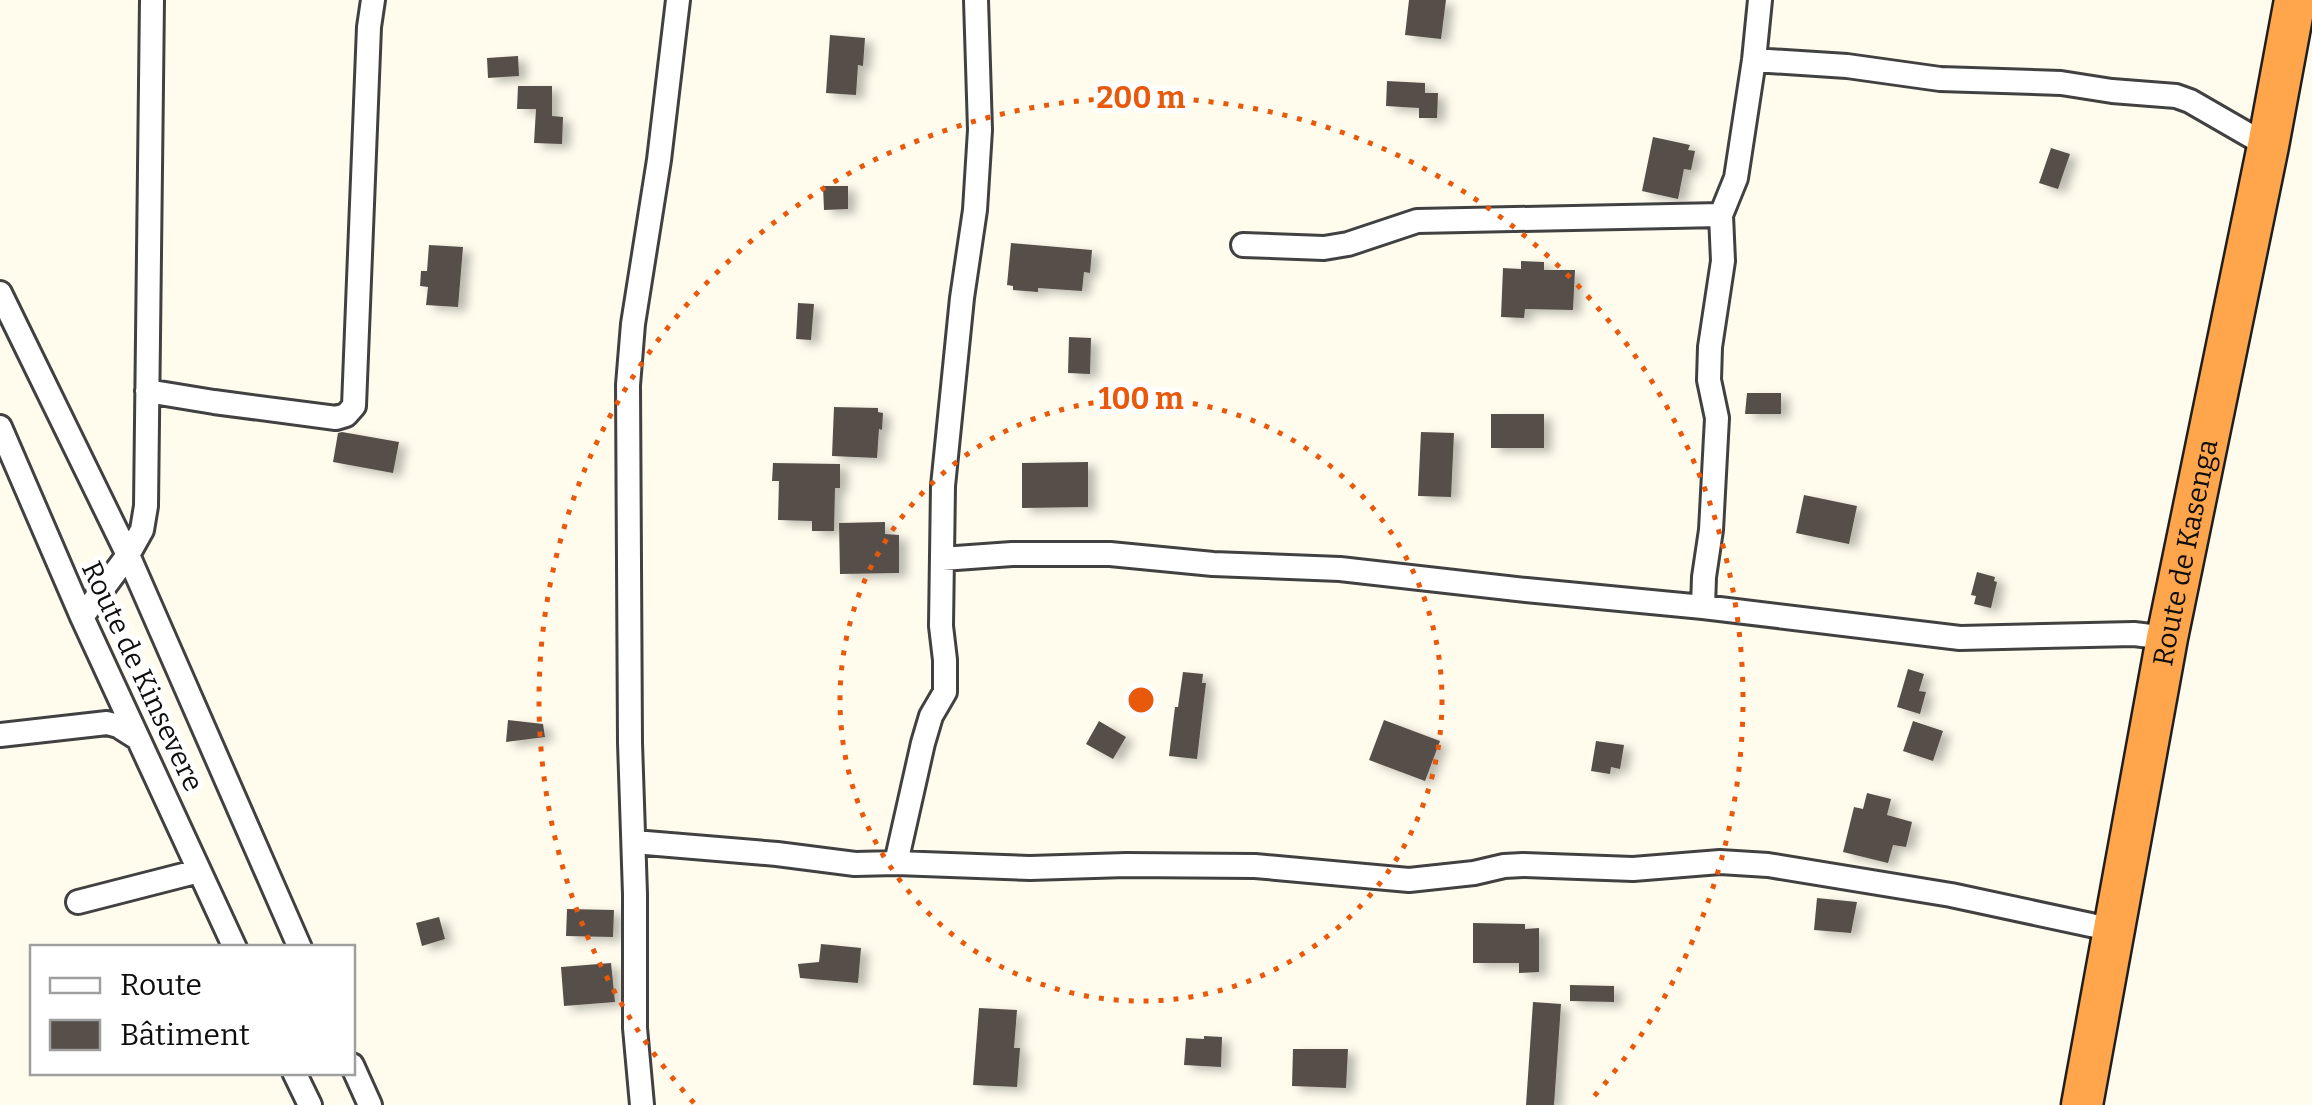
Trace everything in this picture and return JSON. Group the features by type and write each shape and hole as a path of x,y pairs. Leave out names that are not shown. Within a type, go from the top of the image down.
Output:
{"highway":[{"name":"Route de Kasenga","path":"2082,1105 2167,638 2295,0"}],"street":[{"path":"82,618 128,555 142,530 146,506 152,0"},
{"path":"148,391 336,418 346,415 354,406 373,0"},
{"path":"642,1105 635,1028 628,386 632,324 660,160 678,0"},
{"path":"896,863 923,742 945,692 941,626 943,486 975,210 980,130 976,0"},
{"path":"1703,607 1716,435 1709,380 1723,261 1721,215 1736,178 1760,0"},
{"path":"1754,60 1847,66 1940,79 2061,83 2176,96 2268,146"},
{"path":"1244,245 1324,248 1416,221 1721,215"},
{"path":"0,292 128,555 299,945"},
{"name":"Route de Kinsevere","path":"0,427 82,618 234,945"},
{"path":"942,559 1110,554 1213,564 1326,568 1960,638 2120,634 2167,638"},
{"path":"0,735 107,723 137,738"},
{"path":"634,842 856,864 1012,868 1255,866 1408,880 1504,866 1632,868 1720,862 1815,871 1951,894 2114,930"},
{"path":"78,902 199,871"},
{"path":"355,1072 370,1105"},
{"path":"295,1075 310,1105"}],"building":[{"path":"1409,0 1446,0 1441,39 1405,35"},
{"path":"830,35 865,38 856,95 826,93"},
{"path":"518,56 519,76 488,78 487,58"},
{"path":"1387,81 1425,83 1425,93 1438,93 1437,118 1419,118 1419,108 1386,106"},
{"path":"518,86 552,86 552,116 563,117 562,144 534,143 536,109 517,109"},
{"path":"1653,137 1690,145 1688,150 1695,151 1691,170 1684,169 1678,199 1642,191"},
{"path":"2051,148 2070,154 2058,189 2039,183"},
{"path":"823,186 848,186 848,209 824,210"},
{"path":"1011,243 1092,250 1090,273 1084,272 1082,291 1013,290 1013,286 1007,285"},
{"path":"429,245 463,247 458,307 426,305 428,287 420,286 421,271 427,271"},
{"path":"1521,261 1544,262 1544,270 1575,270 1573,310 1525,309 1524,318 1501,317 1503,268 1521,269"},
{"path":"798,303 814,304 811,340 796,339"},
{"path":"1069,337 1091,338 1090,374 1068,373"},
{"path":"1747,393 1781,393 1781,414 1745,414"},
{"path":"834,407 878,408 883,413 877,458 832,456"},
{"path":"1491,414 1544,414 1544,448 1491,448"},
{"path":"1421,432 1454,433 1451,497 1418,496"},
{"path":"338,433 399,442 393,473 333,462"},
{"path":"1088,462 1088,507 1022,508 1022,463"},
{"path":"773,463 840,464 834,531 812,531 812,521 778,520 779,481 772,481"},
{"path":"1804,495 1857,506 1849,544 1796,533"},
{"path":"885,522 885,534 899,535 899,573 840,574 839,523"},
{"path":"1977,572 1995,577 1997,582 1991,608 1974,604 1976,596 1971,595"},
{"path":"1908,669 1924,674 1919,691 1926,692 1920,714 1897,707"},
{"path":"1183,672 1203,674 1202,683 1206,683 1197,759 1169,756"},
{"path":"508,720 543,724 545,737 506,742"},
{"path":"1384,720 1440,741 1425,781 1369,760"},
{"path":"1099,721 1126,737 1113,759 1086,744"},
{"path":"1913,721 1943,731 1933,761 1903,751"},
{"path":"1596,741 1624,745 1620,769 1611,767 1610,774 1591,771"},
{"path":"1867,793 1891,799 1887,815 1912,822 1906,847 1893,845 1888,863 1843,852 1854,807 1863,809"},
{"path":"1817,898 1857,902 1851,933 1814,930"},
{"path":"567,909 614,910 613,937 566,936"},
{"path":"439,917 445,939 422,946 416,923"},
{"path":"1473,923 1539,928 1539,972 1519,973 1519,963 1473,963"},
{"path":"821,944 861,948 858,983 800,978 798,964 819,962"},
{"path":"611,963 615,1002 564,1006 561,967"},
{"path":"1570,985 1614,986 1614,1002 1570,1001"},
{"path":"1533,1002 1561,1004 1554,1105 1526,1105"},
{"path":"979,1008 1017,1010 1017,1087 973,1085"},
{"path":"1222,1037 1221,1067 1184,1065 1186,1038"},
{"path":"1293,1049 1348,1049 1346,1088 1292,1086"}]}
